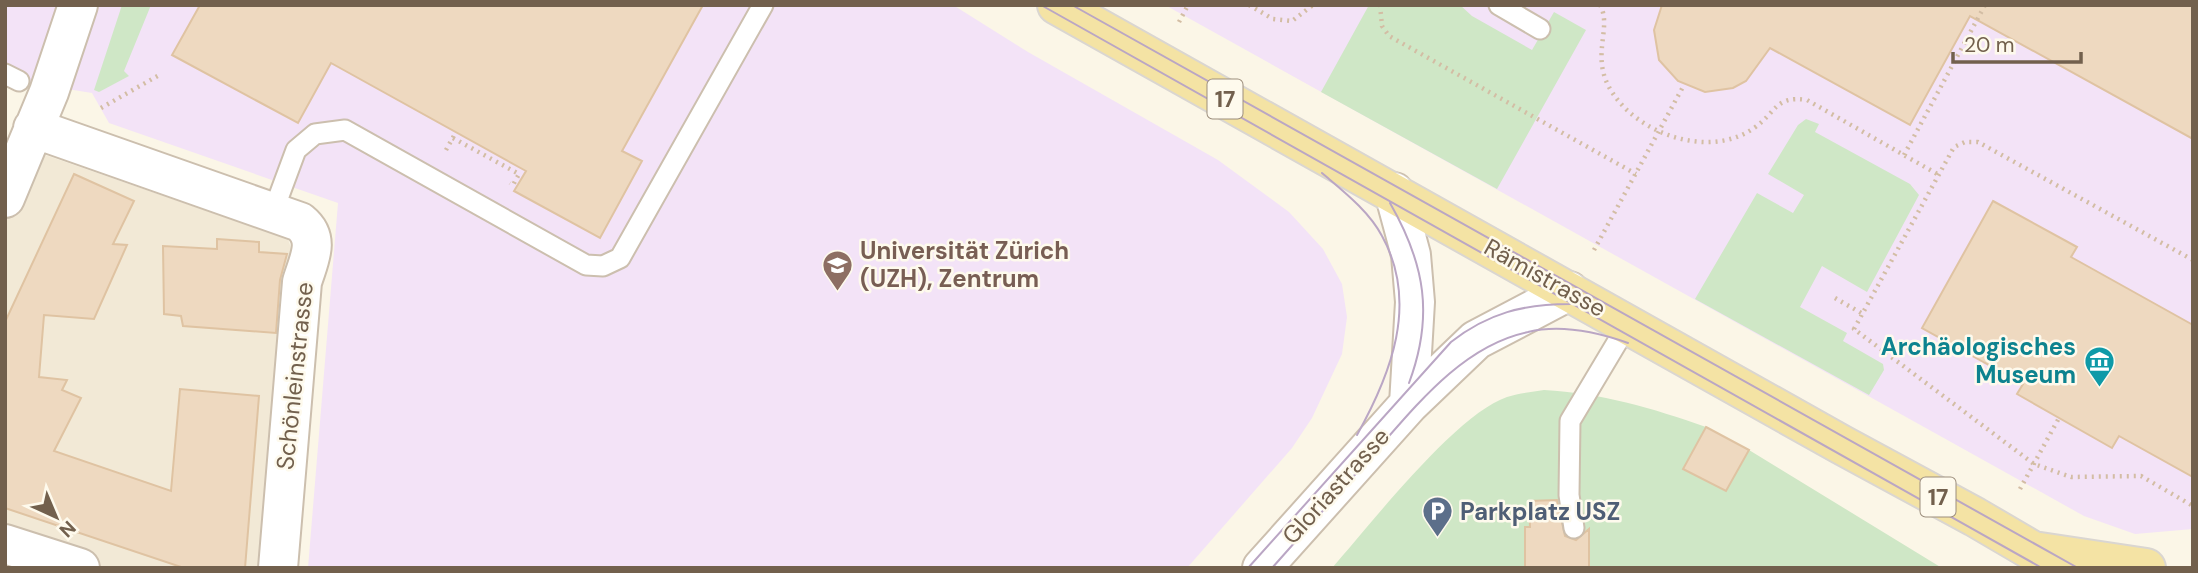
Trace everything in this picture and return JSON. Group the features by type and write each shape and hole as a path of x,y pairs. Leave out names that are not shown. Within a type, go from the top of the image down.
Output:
{"main road":[{"name":"Rämistrasse","path":"1057,5 1394,192 2040,559 2146,568"}],"street":[{"path":"5,198 78,5"},
{"name":"Schönleinstrasse","path":"33,128 300,222 312,234 314,244 302,282 278,568"},
{"path":"1394,192 1411,255 1414,290 1409,404"},
{"name":"Gloriastrasse","path":"1262,568 1409,404 1476,340 1569,291"},
{"path":"5,544 80,568"}],"lane":[{"path":"273,212 296,150 314,134 345,130 586,265 603,266 620,258 763,5"},
{"path":"1500,5 1540,29"},
{"path":"1574,528 1569,495 1570,421 1628,324"}],"path":[{"path":"1179,22 1187,7 1184,5"},
{"path":"1249,5 1273,19 1292,21 1313,5"},
{"path":"1380,5 1382,26 1389,36 1636,174"},
{"path":"1600,5 1605,22 1600,51 1602,75 1620,103 1660,131 1700,142 1722,139 1755,128 1775,106 1792,98 1807,100 1939,174"},
{"path":"1904,155 1985,5"},
{"path":"100,109 161,74"},
{"path":"1594,250 1684,85"},
{"path":"445,153 456,132"},
{"path":"2193,261 1978,142 1965,142 1954,146 1854,329 2034,464 2071,477 2141,476 2193,506"},
{"path":"1835,298 1863,314"},
{"path":"2020,489 2059,418"}],"shaded area":[{"name":"Universität Zürich (UZH), Zentrum","path":"5,5 953,5 1028,52 1218,160 1289,212 1323,249 1342,284 1347,317 1342,354 1312,418 1292,448 1187,568 308,568 338,203 109,123 92,93 5,79"},
{"path":"1165,5 2193,5 2193,529 2135,534 2084,516"},
{"path":"5,141 288,239 294,257 262,568 5,568"}],"green space":[{"path":"122,5 151,5 124,71 129,76 99,92 94,90"},
{"path":"1369,5 1460,5 1472,16 1532,50 1554,12 1586,30 1497,189 1321,92"},
{"path":"1806,119 1819,124 1815,132 1910,184 1919,195 1867,292 1822,266 1800,307 1847,333 1843,341 1883,364 1884,370 1869,395 1695,299 1757,193 1793,213 1804,195 1768,174 1798,125"},
{"path":"1544,390 1586,394 1626,402 1706,427 1684,469 1726,491 1749,450 1942,568 1332,568 1391,499 1463,425 1486,407 1507,397"}],"building":[{"path":"200,5 703,5 622,151 642,161 600,238 514,191 526,171 331,63 298,123 172,55"},
{"path":"1662,5 2193,5 2193,139 1970,16 1910,125 1770,48 1746,81 1733,88 1705,92 1678,81 1659,60 1654,30"},
{"path":"74,174 134,201 113,244 127,245 94,319 44,315 39,377 67,380 62,390 81,398 54,451 171,491 180,389 259,396 245,568 184,568 5,508 5,322"},
{"path":"1993,201 2077,247 2071,257 2193,325 2193,477 2119,436 2112,448 2017,394 2023,384 1922,328"},
{"path":"217,239 259,242 259,252 287,254 280,280 276,333 183,326 181,316 164,314 163,246 217,249"},
{"path":"1706,427 1749,450 1726,491 1683,469"},
{"path":"1557,500 1565,536 1576,540 1589,529 1589,568 1525,568 1525,527 1530,527 1529,501"}],"tram line":[{"path":"1041,5 2042,568"},
{"path":"1072,5 2078,568"},
{"path":"1322,173 1355,202 1377,227 1393,261 1398,287 1399,312 1390,363 1357,435"},
{"path":"1390,203 1411,247 1422,291 1422,335 1409,383"},
{"path":"1248,568 1451,342 1479,324 1507,312 1537,306 1570,304"},
{"path":"1272,568 1420,402 1439,383 1480,351 1528,332 1553,329 1591,333 1628,343"}],"place":[{"name":"Universität Zürich (UZH), Zentrum","path":"837,292"},
{"name":"Archäologisches Museum","path":"2099,388"},
{"name":"Parkplatz USZ","path":"1437,539"}]}
